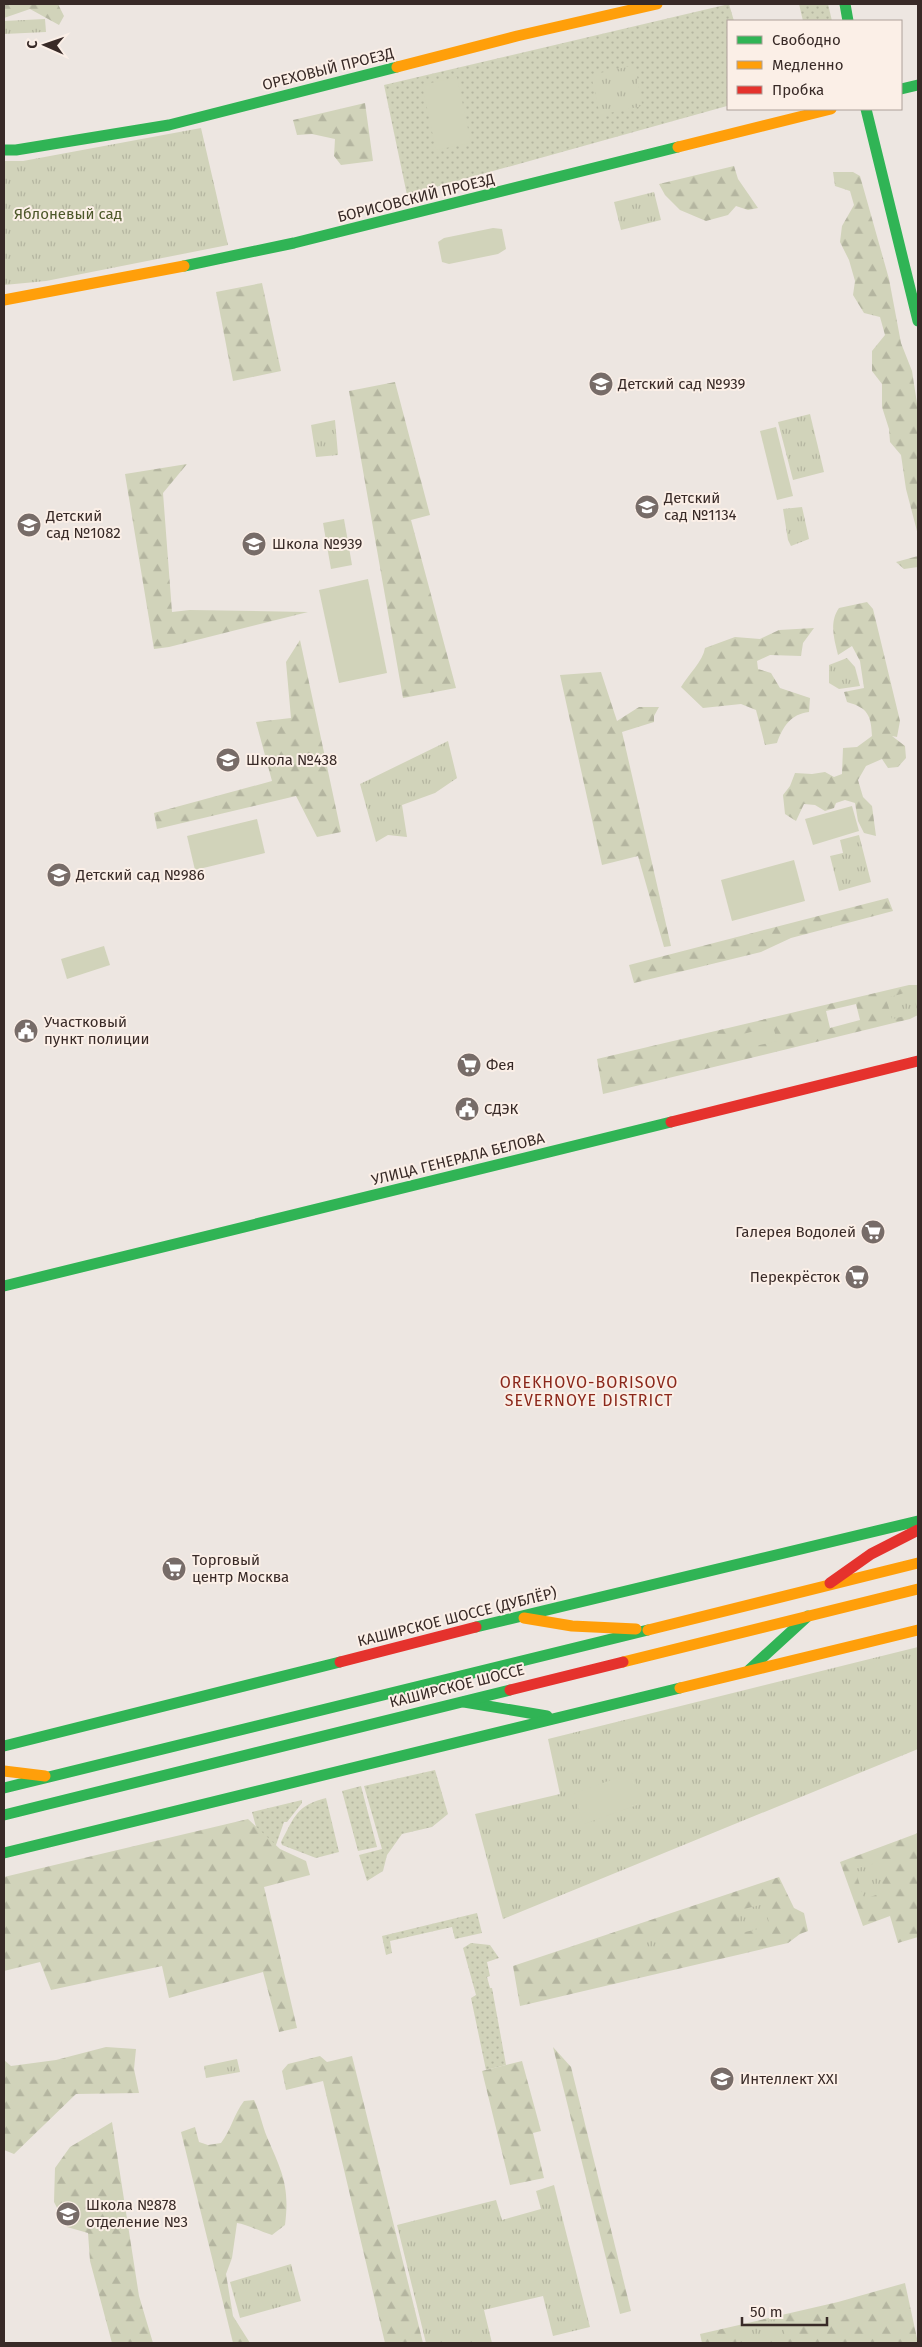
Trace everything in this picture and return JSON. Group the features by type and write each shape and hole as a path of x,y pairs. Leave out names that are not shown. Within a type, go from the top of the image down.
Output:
{"main road":[{"name":"ОРЕХОВЫЙ ПРОЕЗД","path":"4,150 16,150 169,125 517,36 657,4"},
{"path":"845,4 848,20"},
{"path":"902,89 918,85"},
{"name":"БОРИСОВСКИЙ ПРОЕЗД","path":"4,300 86,286 294,243 828,110"},
{"path":"866,110 918,321"},
{"name":"УЛИЦА ГЕНЕРАЛА БЕЛОВА","path":"4,1286 918,1061"},
{"name":"КАШИРСКОЕ ШОССЕ (ДУБЛЁР)","path":"4,1746 518,1617 918,1521"},
{"path":"825,1586 871,1554 918,1530"},
{"name":"КАШИРСКОЕ ШОССЕ","path":"4,1788 918,1563"},
{"name":"КАШИРСКОЕ ШОССЕ","path":"4,1815 918,1589"},
{"path":"748,1671 808,1616"},
{"path":"518,1617 572,1626 648,1630"},
{"path":"4,1853 918,1630"},
{"path":"459,1701 531,1715 558,1717"},
{"path":"4,1771 51,1776"}],"green space":[{"path":"4,4 58,4 64,16 59,25 30,9 4,18"},
{"path":"729,4 734,20 727,20 727,106 407,195 384,85"},
{"path":"799,4 828,4 832,20 803,20"},
{"path":"45,19 46,32 4,34 4,21"},
{"path":"635,65 642,106 600,115 591,75"},
{"path":"457,77 471,143 436,150 422,85"},
{"path":"365,103 373,161 341,165 334,156 335,139 312,134 297,135 293,120"},
{"name":"Яблоневый сад","path":"201,128 228,245 46,281 4,285 4,161 23,161"},
{"path":"734,166 738,179 758,208 748,210 736,206 728,215 706,221 680,210 665,195 659,184"},
{"path":"833,172 853,172 860,176 889,279 901,343 912,371 918,410 918,535 906,489 901,455 890,442 889,429 882,407 882,384 872,371 872,351 885,335 880,317 864,313 853,295 855,281 849,260 840,242 842,226 854,205 850,191 835,186"},
{"path":"654,192 661,220 621,230 614,202"},
{"path":"493,228 502,229 506,249 498,254 449,264 442,262 438,242 444,238"},
{"path":"262,283 281,371 233,381 216,292"},
{"path":"395,382 430,515 411,520 456,688 403,698 349,391"},
{"path":"810,414 824,472 793,480 778,422"},
{"path":"335,420 338,455 316,457 311,425"},
{"path":"776,427 793,496 777,500 760,431"},
{"path":"187,464 163,493 172,612 190,610 308,612 169,647 154,649 125,474"},
{"path":"802,507 809,539 791,546 788,540 783,509"},
{"path":"344,519 352,565 331,569 323,523"},
{"path":"918,556 918,567 904,569 896,562"},
{"path":"368,579 387,673 339,683 319,590"},
{"path":"867,602 873,609 900,721 897,737 892,736 905,746 906,758 898,767 888,768 882,759 866,766 858,780 863,797 872,806 876,836 864,833 858,821 855,803 845,800 836,803 834,808 825,811 815,805 804,804 796,821 785,814 783,795 790,786 795,773 812,774 825,772 834,777 842,774 843,748 857,747 872,736 871,723 867,713 860,707 847,702 844,692 864,688 860,661 852,646 838,655 833,631 834,619 839,608"},
{"path":"814,628 803,643 801,656 770,655 757,661 758,669 771,673 780,688 810,698 809,712 797,715 788,722 777,743 765,745 756,710 741,704 703,708 681,687 698,663 705,648 735,637 760,639 779,630"},
{"path":"300,640 341,832 317,837 296,796 157,829 154,813 272,781 256,722 291,718 286,662"},
{"path":"847,658 855,667 860,686 839,689 829,683 829,665"},
{"path":"601,672 617,721 639,707 659,707 654,716 654,722 622,732 671,946 664,947 638,856 602,865 560,675"},
{"path":"448,741 457,778 435,793 402,805 407,837 388,835 376,842 360,784"},
{"path":"852,806 859,831 813,845 805,819"},
{"path":"257,819 265,853 195,870 187,836"},
{"path":"859,835 871,882 839,891 830,856 843,853 840,840"},
{"path":"794,860 805,901 732,921 721,880"},
{"path":"888,898 893,911 791,938 761,952 634,983 629,965"},
{"path":"104,946 110,965 67,979 61,959"},
{"path":"909,985 918,985 918,1015 910,1019 603,1094 597,1059","holes":["856,1004 860,1020 830,1028 826,1011"]},
{"path":"912,991 918,1013 892,1019 886,998"},
{"path":"773,1026 777,1041 747,1048 743,1034"},
{"path":"918,1647 918,1749 503,1919 475,1814 560,1794 548,1739"},
{"path":"435,1770 448,1814 432,1827 402,1834 387,1855 383,1871 367,1881 359,1855 382,1849 364,1786"},
{"path":"632,1772 643,1803 584,1824 573,1794"},
{"path":"361,1786 377,1847 358,1851 342,1791"},
{"path":"326,1798 339,1852 316,1858 282,1845 281,1842 298,1813 308,1805"},
{"path":"302,1800 302,1803 287,1822 284,1822 276,1845 261,1846 252,1812"},
{"path":"248,1819 280,1849 306,1861 310,1875 264,1887 297,2028 279,2032 263,1972 169,1998 162,1966 51,1990 40,1962 4,1971 4,1877"},
{"path":"918,1833 918,1937 898,1943 890,1916 863,1926 840,1862"},
{"path":"876,1863 885,1892 864,1899 855,1869"},
{"path":"779,1877 794,1908 804,1913 808,1931 800,1934 788,1943 520,2006 513,1966"},
{"path":"764,1904 770,1926 741,1933 736,1911"},
{"path":"477,1913 482,1933 455,1939 452,1927 390,1941 392,1953 386,1955 382,1936"},
{"path":"664,1935 668,1953 645,1959 641,1941"},
{"path":"471,1943 490,1945 499,1958 487,1962 490,1976 487,1977 490,1988 492,1988 506,2065 486,2070 471,1998 476,1995 463,1948"},
{"path":"106,2047 136,2049 134,2069 139,2093 76,2094 14,2154 4,2150 4,2060 11,2066 56,2060"},
{"path":"553,2047 571,2067 631,2311 620,2314"},
{"path":"320,2056 327,2062 352,2056 423,2343 385,2343 323,2081 286,2090 282,2071 288,2064"},
{"path":"237,2059 240,2072 206,2078 204,2066"},
{"path":"522,2061 541,2131 533,2133 544,2178 510,2185 482,2071"},
{"path":"254,2100 284,2180 286,2200 285,2225 272,2235 237,2223 232,2258 226,2274 233,2316 250,2343 233,2343 181,2132 195,2127 199,2142 208,2145 221,2143 244,2101"},
{"path":"112,2122 139,2296 153,2343 112,2343 90,2261 88,2233 67,2227 54,2202 55,2168 70,2147"},
{"path":"554,2185 590,2327 553,2336 543,2296 484,2310 492,2343 426,2343 397,2225 496,2200 502,2220 541,2209 536,2191"},
{"path":"291,2264 301,2301 240,2318 230,2282"},
{"path":"905,2283 918,2343 702,2343 700,2334 838,2302"},
{"path":"781,2318 787,2343 737,2343 733,2329"}],"traffic: fast":[{"path":"845,4 848,20"},
{"path":"4,150 16,150 169,125 397,67"},
{"path":"902,89 918,85"},
{"path":"866,110 918,321"},
{"path":"184,266 294,243 678,147"},
{"path":"4,1286 671,1122"},
{"path":"476,1627 918,1521"},
{"path":"749,1670 808,1616"},
{"path":"4,1788 648,1630"},
{"path":"4,1746 340,1662"},
{"path":"4,1853 680,1688"},
{"path":"4,1815 510,1690"},
{"path":"464,1702 547,1716"}],"traffic: slow":[{"path":"397,67 517,36 657,4"},
{"path":"678,147 827,110"},
{"path":"4,300 184,266"},
{"path":"648,1630 918,1563"},
{"path":"623,1662 918,1589"},
{"path":"524,1618 572,1626 636,1629"},
{"path":"680,1688 918,1630"},
{"path":"4,1771 45,1776"}],"traffic: jam":[{"path":"671,1122 918,1061"},
{"path":"830,1583 871,1554 918,1530"},
{"path":"340,1662 476,1627"},
{"path":"510,1690 623,1662"}],"place":[{"name":"Детский сад №939","path":"601,384"},
{"name":"Детский сад №1134","path":"647,507"},
{"name":"Детский сад №1082","path":"29,525"},
{"name":"Школа №939","path":"254,544"},
{"name":"Школа №438","path":"228,760"},
{"name":"Детский сад №986","path":"59,875"},
{"name":"Участковый пункт полиции","path":"26,1031"},
{"name":"Фея","path":"469,1065"},
{"name":"СДЭК","path":"467,1109"},
{"name":"Галерея Водолей","path":"873,1232"},
{"name":"Перекрёсток","path":"857,1277"},
{"name":"Торговый центр Москва","path":"174,1569"},
{"name":"Интеллект XXI","path":"722,2079"},
{"name":"Школа №878 отделение №3","path":"68,2214"}],"district":[{"name":"OREKHOVO-BORISOVO SEVERNOYE DISTRICT","path":"589,1391"}]}
